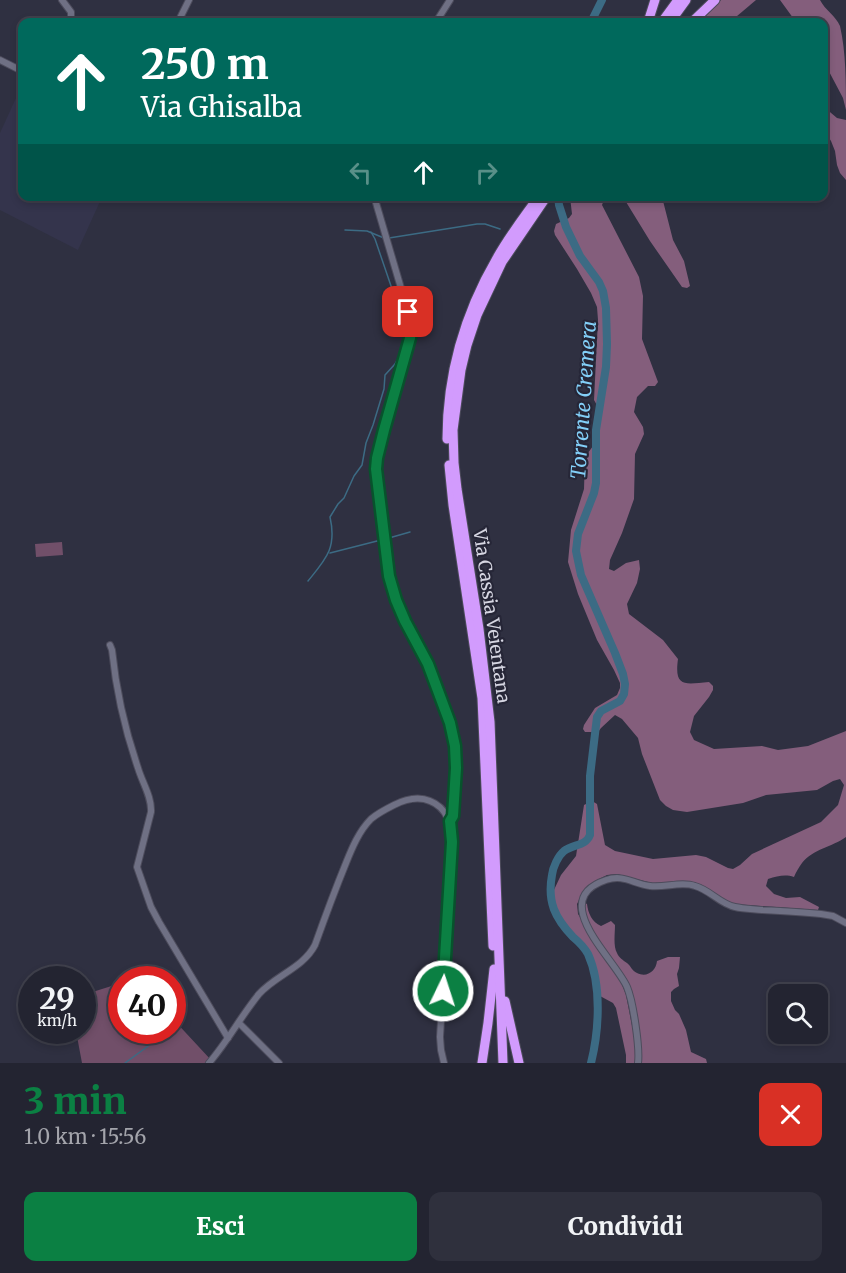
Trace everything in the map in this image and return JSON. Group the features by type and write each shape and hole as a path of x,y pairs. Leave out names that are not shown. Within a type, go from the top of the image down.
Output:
{"highway":[{"path":"649,18 655,0"},
{"path":"665,18 678,0"},
{"path":"673,18 686,0"},
{"path":"696,18 713,1"},
{"name":"Via Cassia Veientana","path":"527,218 536,201"},
{"name":"Via Cassia Veientana","path":"503,1063 487,727 450,486 447,421 458,354 469,316 497,257 542,201"},
{"path":"482,1063 497,972"},
{"path":"497,972 519,1063"},
{"name":"Via Cassia Veientana","path":"497,972 497,1063"}],"street":[{"path":"62,0 71,12 71,18"},
{"path":"180,18 189,0"},
{"path":"439,18 450,0"},
{"path":"0,60 18,69"},
{"path":"375,201 408,312 411,330 377,458 377,479 392,589 405,621 431,670 454,739 455,792 453,816 450,821"},
{"path":"110,645 119,700 137,768 152,805 137,867 159,922 228,1038"},
{"path":"209,1063 268,985 311,953 338,881 359,835 381,812 406,800 416,799 436,804 450,821 452,842 440,1037 444,1063"},
{"path":"638,1063 638,1045 628,988 582,916 583,899 593,886 618,878 651,886 690,885 699,887 736,908 821,914 833,916 846,923"},
{"path":"239,1023 279,1063"}],"shaded area":[{"path":"721,0 756,0 735,18 704,18"},
{"path":"780,0 820,0 838,22 845,57 846,110 843,98 828,70 828,18 793,18"},
{"path":"18,94 18,201 100,201 78,250 0,210 0,133"},
{"path":"828,110 837,118 846,120 846,180 840,173 828,136"},
{"path":"570,201 604,201 602,205 639,277 643,296 642,339 658,382 655,386 648,386 637,397 634,412 643,427 644,434 635,454 634,499 610,560 609,569 614,571 626,563 639,560 637,583 627,604 629,614 663,640 678,659 677,668 680,680 688,683 709,682 713,686 709,697 694,716 690,732 694,740 714,749 762,746 778,750 808,746 846,731 846,837 806,858 794,877 781,876 768,879 766,886 774,894 786,898 800,897 819,907 818,910 734,904 719,898 702,885 692,882 652,883 617,874 607,875 584,890 577,904 578,914 621,982 626,995 635,1041 635,1063 626,1063 616,1008 597,991 595,971 589,952 585,945 569,935 560,920 553,899 553,892 561,875 576,856 584,805 592,801 597,804 605,845 615,851 653,859 696,855 733,869 752,854 821,822 838,805 844,785 840,779 817,790 766,795 743,803 687,812 673,810 660,800 638,738 622,719 615,715 598,732 585,732 583,729 595,708 617,695 620,683 597,640 568,562 571,530 584,489 585,457 593,446 598,407 594,400 597,307 554,231 556,224 569,218 572,214"},
{"path":"625,201 663,201 673,240 684,261 690,286 682,287"},
{"path":"62,542 63,555 36,557 35,544"},
{"path":"585,903 595,922 601,926 611,921 615,925 617,953 635,972 644,975 650,973 657,961 668,957 680,957 677,974 679,986 671,992 671,1001 686,1030 691,1052 706,1059 707,1063 640,1063 631,991 584,918"},
{"path":"108,987 108,1044 186,1044 186,1033 211,1060 209,1063 82,1063 78,1044 96,1044 96,991"}],"waterway":[{"name":"Torrente Cremera","path":"593,18 602,0"},
{"name":"Torrente Cremera","path":"559,201 566,227 580,256 603,291 606,308 606,367 596,430 596,483 578,534 576,551 581,575 615,653 625,684 624,694 620,701 601,711 597,717 590,776 590,835 586,841 564,851 560,856 553,869 551,885 552,901 557,916 588,954 596,980 598,1008 591,1063"},
{"path":"389,238 477,224 500,229"},
{"path":"345,230 367,231 384,238"},
{"path":"308,581 325,559 331,545 330,517 344,498 362,465 366,443 384,389 385,375 395,364 402,351 405,327 371,232"},
{"path":"389,538 410,532"},
{"path":"330,553 381,540"},
{"path":"125,1063 151,1044"}],"route":[{"path":"408,312 410,338 384,430 376,469 392,589 405,621 431,670 450,723 455,746 455,792 453,816 450,821 452,842 443,991"}]}
